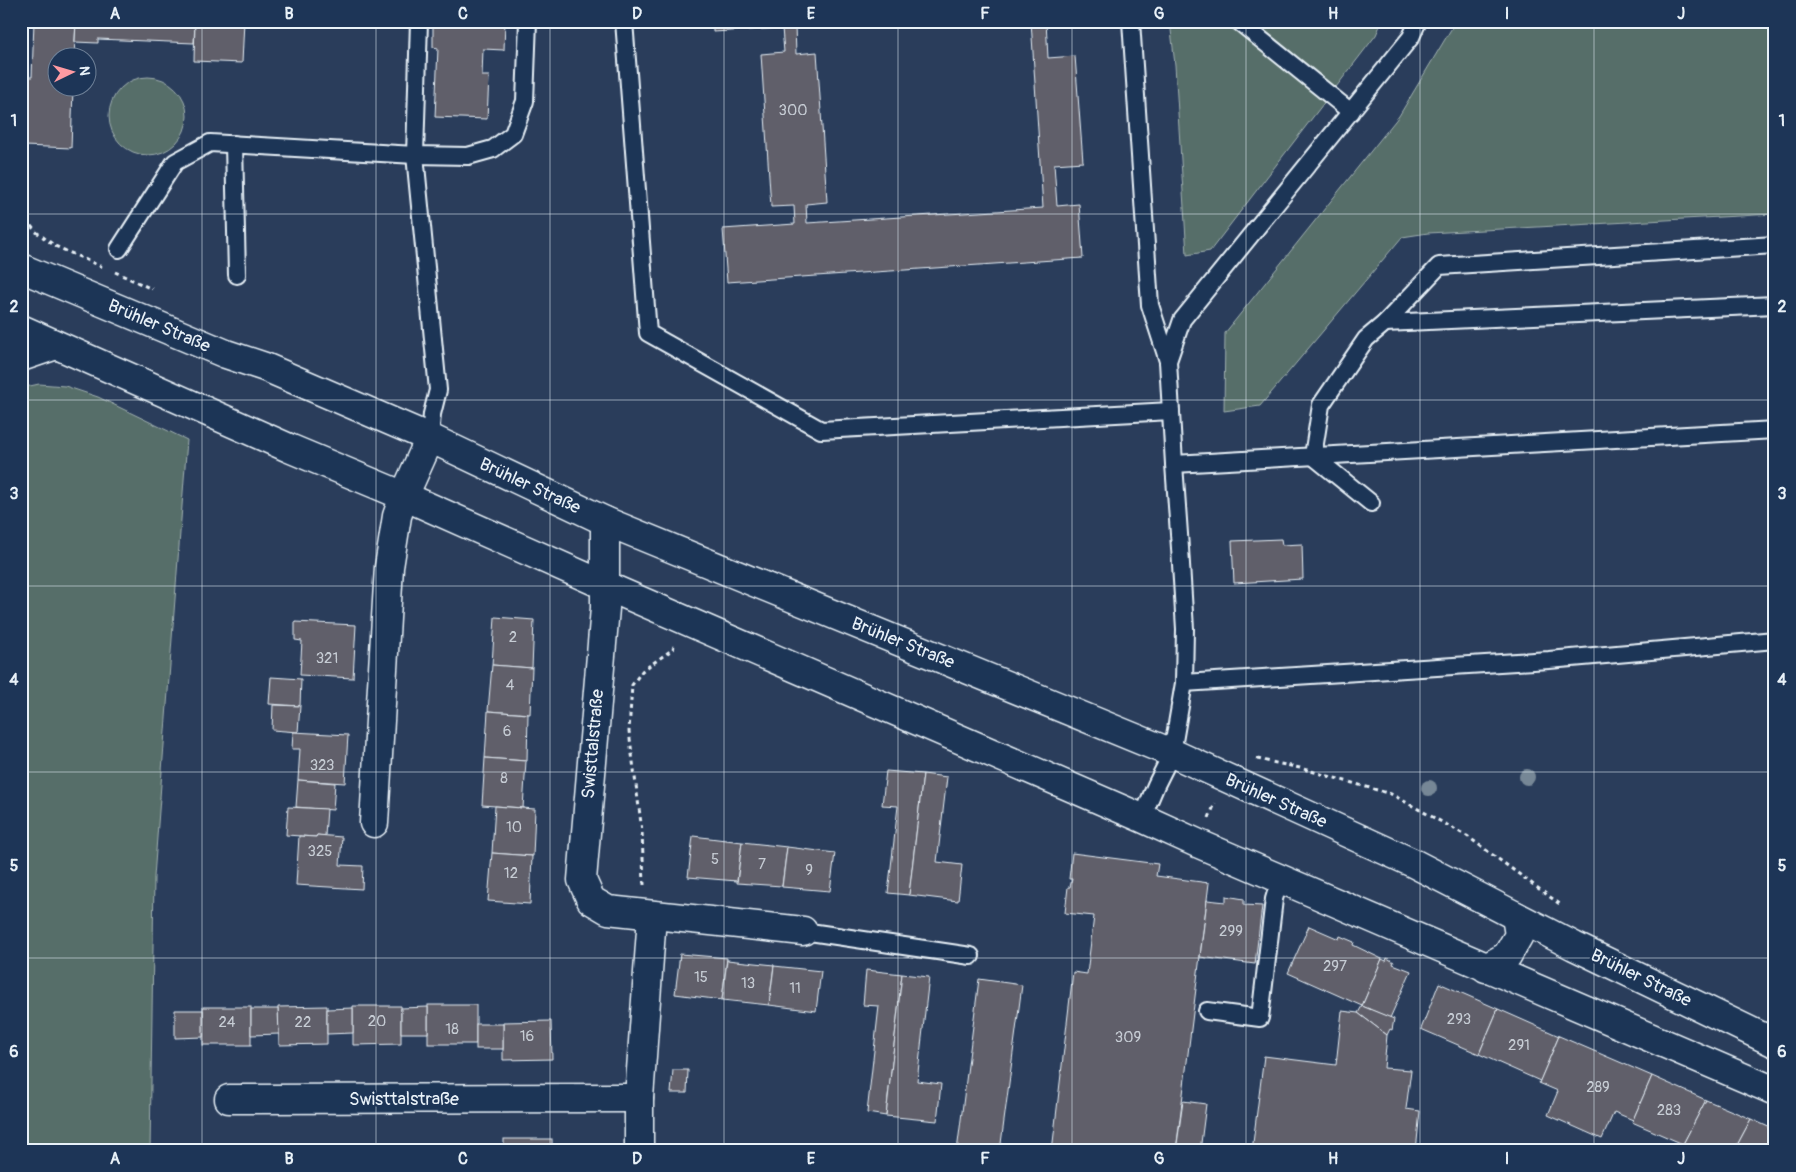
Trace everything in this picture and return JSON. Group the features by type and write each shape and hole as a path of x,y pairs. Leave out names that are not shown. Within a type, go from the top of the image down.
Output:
{"main road":[{"name":"Brühler Straße","path":"23,267 226,354 265,367 430,438 605,521 1172,753 1413,862 1516,916 1775,1043"},
{"path":"21,329 280,444 404,496 604,585 1142,818 1197,844 1775,1091"},
{"path":"21,358 56,345"},
{"path":"374,823 389,567 397,516 430,438"},
{"name":"Swisttalstraße","path":"605,521 604,608 582,880 591,900 608,910 803,931"},
{"path":"639,1151 639,1098 648,915"},
{"path":"1486,968 1507,956 1519,935 1516,916"},
{"name":"Swisttalstraße","path":"229,1099 639,1098"}],"lane":[{"path":"418,21 415,155 438,390 432,414 430,438"},
{"path":"119,249 174,162 210,143 415,155 468,156 492,149 513,134 524,101 528,21"},
{"path":"624,21 648,333 821,430 1171,412"},
{"path":"1131,21 1150,305 1168,361 1185,629 1184,683 1172,753 1142,818"},
{"path":"1238,21 1351,112"},
{"path":"1168,361 1182,320 1411,36 1418,21"},
{"path":"234,144 237,275"},
{"path":"1313,456 1321,405 1366,339 1439,266 1775,246"},
{"path":"1385,322 1775,305"},
{"path":"1174,464 1775,430"},
{"path":"1313,456 1370,503"},
{"path":"1184,683 1549,660 1775,640"},
{"path":"1207,1011 1260,1018 1274,898 1280,879"},
{"name":"Swisttalstraße","path":"803,931 971,956"}],"path":[{"path":"648,915 642,832 630,731 632,685 642,671 673,649 675,638"},
{"path":"1253,758 1300,768 1391,794 1467,836 1568,910"},
{"path":"1197,844 1226,779"}],"green space":[{"path":"1170,21 1382,21 1376,35 1210,251 1187,255 1175,65"},
{"path":"1456,21 1775,21 1775,214 1428,233 1402,237 1260,406 1224,411 1225,333 1399,116"},
{"path":"148,77 163,80 175,89 184,101 187,116 184,131 175,143 163,152 148,155 133,152 121,143 112,131 109,116 112,101 121,89 133,80"},
{"path":"39,384 65,386 98,397 187,440 154,877 150,1151 21,1151 21,388"}],"building":[{"path":"34,21 76,21 75,48 48,48 48,98 73,98 71,148 24,146 26,77 32,77"},
{"path":"76,21 195,21 194,43 98,39 98,43 75,42"},
{"path":"195,21 244,21 242,63 194,61"},
{"path":"433,21 505,21 504,50 483,49 482,76 489,76 487,119 435,117 438,48 433,47"},
{"path":"713,21 865,21 795,26 796,54 817,52 827,202 806,204 807,223 1043,208 1031,21 1046,21 1048,58 1075,56 1083,162 1054,164 1057,206 1079,204 1083,258 727,282 723,229 795,224 794,206 771,207 761,54 784,52 782,28 713,32"},
{"path":"1281,539 1282,545 1302,544 1303,579 1234,583 1232,541"},
{"path":"495,617 534,620 532,668 492,665"},
{"path":"295,622 356,625 353,678 300,675 302,641 295,640"},
{"path":"492,665 532,668 530,714 488,711"},
{"path":"271,677 301,679 300,706 269,704"},
{"path":"273,705 300,706 298,732 272,730"},
{"path":"488,711 528,714 527,761 485,758"},
{"path":"293,732 348,735 345,783 298,780 300,749 292,749"},
{"path":"485,758 526,761 523,808 482,805"},
{"path":"886,771 923,774 909,895 888,893 898,806 882,805"},
{"path":"923,774 947,777 937,862 962,865 958,901 909,895"},
{"path":"298,780 335,783 333,810 296,807"},
{"path":"495,806 535,809 533,856 492,853"},
{"path":"288,807 327,809 325,836 286,835"},
{"path":"317,835 342,837 340,865 363,866 362,889 296,885 299,836 316,837"},
{"path":"693,836 742,842 737,881 688,877"},
{"path":"742,842 787,847 782,886 737,883"},
{"path":"787,847 835,853 830,891 782,887"},
{"path":"492,853 532,856 530,904 488,901"},
{"path":"1072,853 1158,864 1156,876 1209,883 1176,1151 1052,1151 1073,972 1087,974 1094,916 1065,913 1068,887 1070,887 1072,879 1069,879"},
{"path":"1226,896 1244,899 1244,905 1262,906 1255,964 1200,957 1207,900 1226,902"},
{"path":"1309,926 1339,939 1340,936 1354,942 1353,945 1382,959 1362,1006 1288,973"},
{"path":"680,954 727,958 722,1000 675,994"},
{"path":"1387,958 1394,962 1393,964 1411,971 1390,1018 1362,1006 1382,959 1386,961"},
{"path":"727,960 774,965 769,1005 722,1000"},
{"path":"774,966 821,971 816,1011 769,1005"},
{"path":"866,970 902,974 886,1116 867,1113 879,1006 863,1005"},
{"path":"902,974 929,977 917,1081 941,1084 937,1121 886,1116"},
{"path":"979,979 1022,985 1000,1151 957,1151"},
{"path":"1439,983 1498,1009 1479,1054 1421,1029"},
{"path":"428,1005 476,1005 476,1044 428,1044"},
{"path":"327,1006 327,1044 279,1045 278,1007"},
{"path":"353,1006 401,1006 401,1044 353,1045"},
{"path":"1362,1006 1394,1019 1392,1030 1390,1029 1387,1035 1358,1013"},
{"path":"203,1007 251,1007 251,1045 203,1045"},
{"path":"428,1007 428,1033 401,1033 401,1008"},
{"path":"353,1008 353,1033 327,1034 327,1009"},
{"path":"251,1009 278,1009 279,1034 251,1035"},
{"path":"1498,1009 1559,1036 1540,1081 1479,1054"},
{"path":"175,1010 203,1010 203,1037 175,1038"},
{"path":"1342,1011 1358,1013 1387,1035 1384,1068 1411,1070 1406,1109 1420,1111 1416,1151 1252,1151 1264,1056 1336,1065"},
{"path":"551,1021 552,1059 503,1060 503,1022"},
{"path":"476,1024 503,1024 503,1049 476,1049"},
{"path":"1559,1036 1652,1076 1633,1120 1614,1112 1602,1139 1548,1115 1558,1091 1539,1083"},
{"path":"673,1070 688,1070 687,1093 671,1093"},
{"path":"1652,1076 1706,1100 1683,1144 1632,1122"},
{"path":"1706,1100 1751,1119 1734,1151 1698,1151 1683,1144"},
{"path":"1183,1101 1206,1104 1200,1151 1176,1151"},
{"path":"1751,1119 1775,1130 1775,1151 1734,1151"},
{"path":"504,1139 552,1139 552,1151 504,1151"}]}
